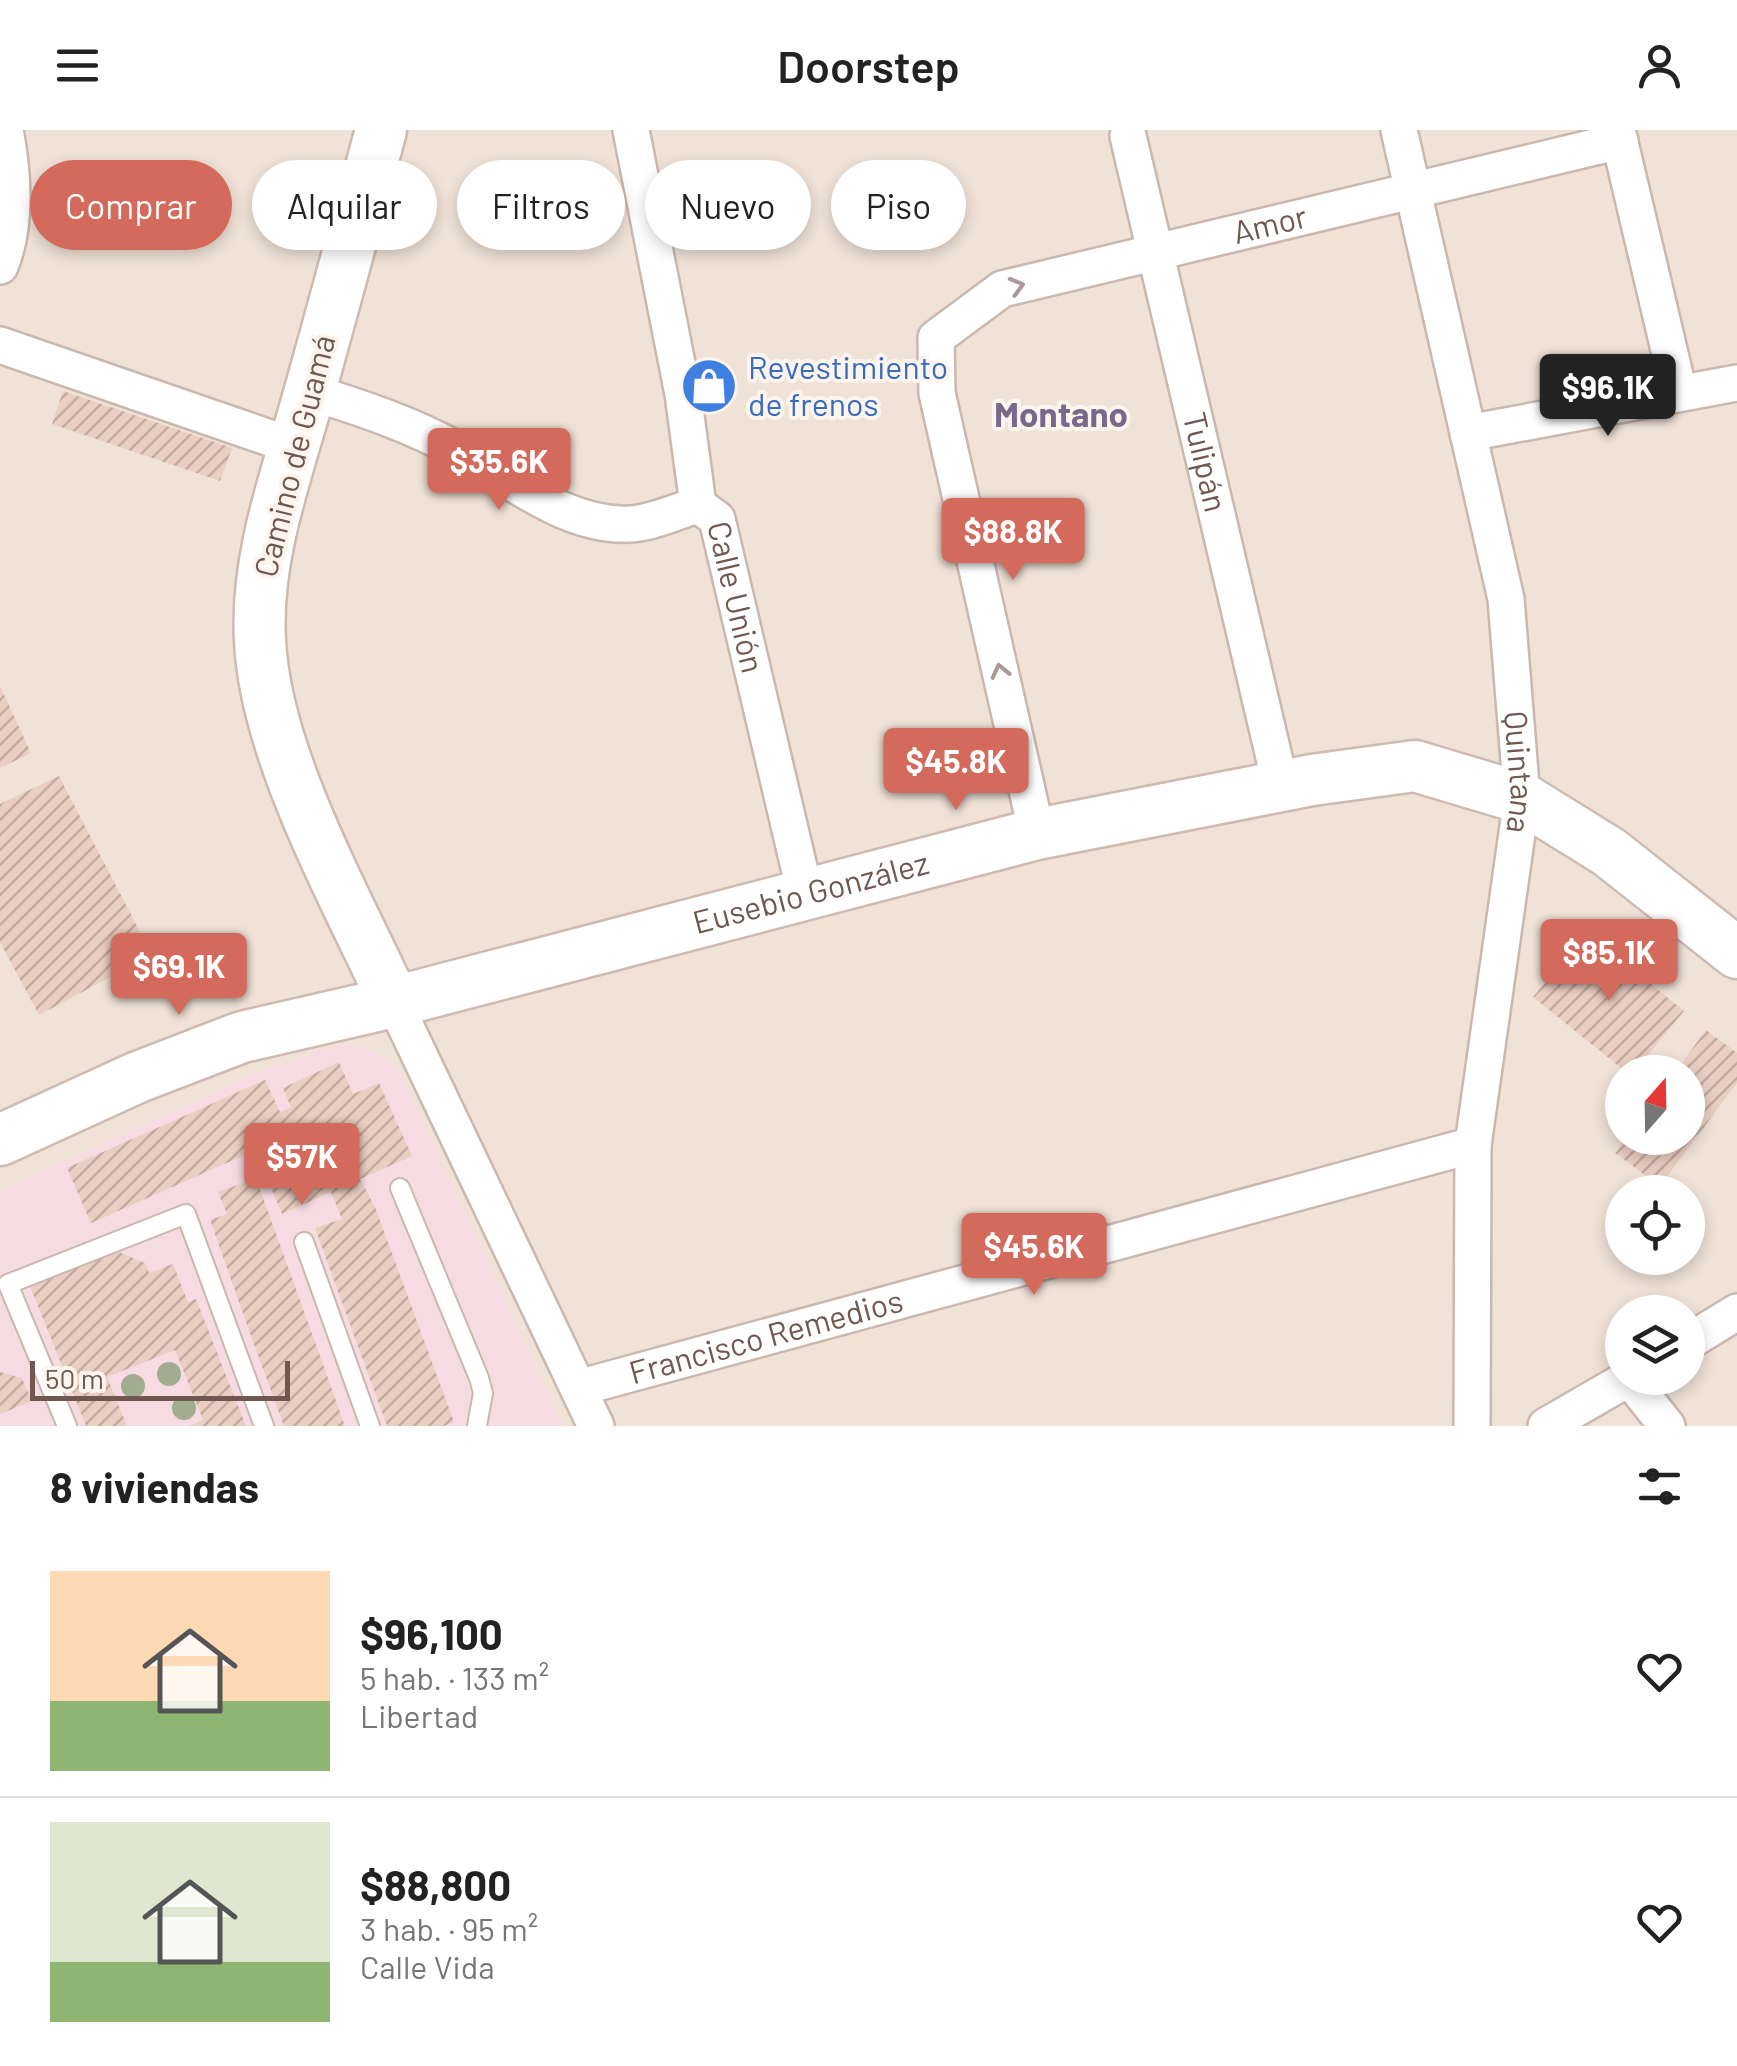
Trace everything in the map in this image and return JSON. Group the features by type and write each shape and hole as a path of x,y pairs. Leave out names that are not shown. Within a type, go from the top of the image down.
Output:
{"main road":[{"name":"Camino de Guamá","path":"381,130 293,446 260,584 260,642 269,698 297,791 394,1002"},
{"name":"Eusebio González","path":"0,1140 138,1077 242,1037 394,1002 1037,834 1415,766 1522,798 1609,852 1737,953"}],"street":[{"path":"0,266 10,220 5,130"},
{"name":"Calle Unión","path":"632,130 683,394 698,504 716,520 805,893"},
{"name":"Quintana","path":"1399,130 1506,599 1522,798 1473,1145 1472,1426"},
{"path":"1618,135 1679,392"},
{"name":"Amor","path":"1037,834 937,393 936,338 1002,289 1618,135"},
{"name":"Tulipán","path":"1128,136 1282,787"},
{"path":"0,345 293,446"},
{"path":"1468,433 1737,384"},
{"path":"310,392 384,415 460,451 554,506 586,517 631,524 698,504"},
{"path":"394,1002 596,1426"},
{"name":"Francisco Remedios","path":"578,1388 1473,1145"},
{"path":"1705,1332 1737,1312"},
{"path":"1546,1426 1605,1392"},
{"path":"1643,1395 1668,1426"}],"lane":[{"path":"400,1188 483,1393 477,1426"},
{"path":"67,1426 8,1284 186,1214 264,1426"},
{"path":"304,1242 370,1426"}],"shaded area":[{"path":"0,130 1737,130 1737,1426 0,1426"},
{"path":"341,1044 383,1057 400,1073 563,1426 0,1426 0,1191 263,1070"}],"building":[{"path":"63,391 232,448 220,481 52,424"},
{"path":"0,686 31,753 0,768"},
{"path":"59,776 152,955 39,1015 0,942 0,804"},
{"path":"1587,932 1684,1011 1648,1055 1605,1055 1533,997"},
{"path":"1706,1030 1737,1053 1737,1083 1705,1126 1705,1055 1688,1055"},
{"path":"339,1062 353,1094 379,1083 412,1156 360,1179 375,1207 454,1422 444,1426 387,1426 315,1228 342,1219 331,1192 282,1214 269,1183 288,1175 276,1149 293,1142 290,1135 91,1223 67,1168 265,1080 280,1112 291,1107 283,1088"},
{"path":"1618,1155 1683,1155 1668,1175 1645,1175"},
{"path":"256,1178 345,1426 284,1426 251,1336 210,1220 227,1214 218,1192"},
{"path":"119,1252 145,1263 149,1273 173,1264 188,1302 196,1299 246,1426 190,1426 203,1420 175,1350 107,1377 127,1426 86,1426 30,1286"},
{"path":"0,1372 22,1378 32,1401 0,1414"}],"place":[{"name":"Revestimiento de frenos","path":"709,386"}],"district":[{"name":"Montano","path":"1061,415"}]}
